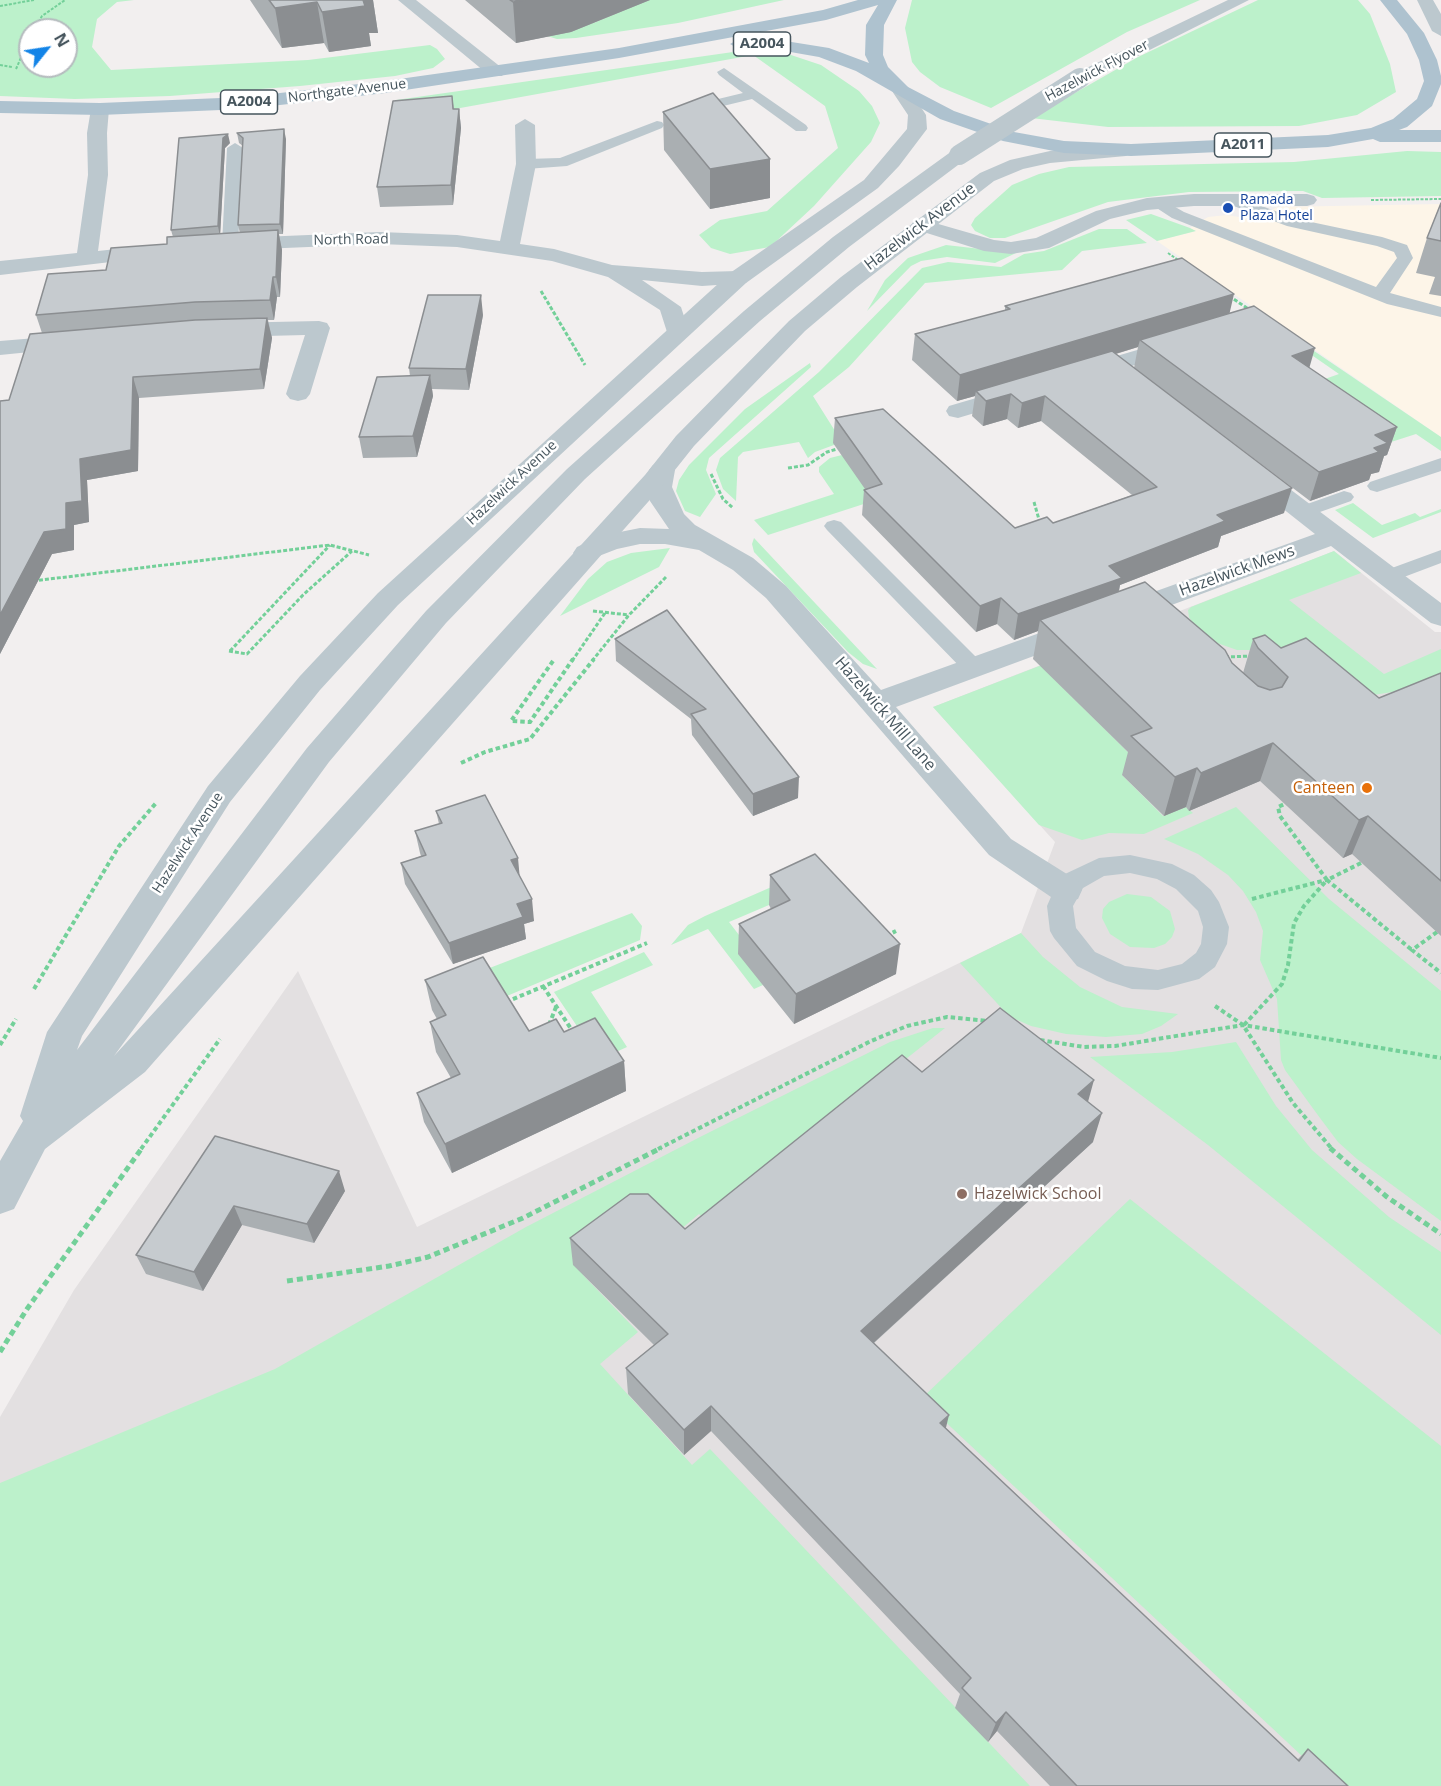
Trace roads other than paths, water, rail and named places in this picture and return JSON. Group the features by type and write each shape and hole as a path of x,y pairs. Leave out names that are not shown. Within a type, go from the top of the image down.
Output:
{"main road":[{"name":"Northgate Avenue","path":"0,107 100,109 245,103 496,72 619,53 826,15 876,0"},
{"name":"Hazelwick Avenue","path":"889,0 874,25 873,47 880,69 899,89 947,115 1018,139 1064,147 1131,150 1354,138 1400,123 1425,102 1433,81 1421,43 1406,19"},
{"name":"A2011","path":"1388,0 1406,19"},
{"name":"A2011","path":"1421,43 1441,68"},
{"name":"Northgate Avenue","path":"619,53 739,44 792,46 838,57 899,89"},
{"name":"A2011","path":"1354,138 1404,135 1441,136"}],"street":[{"path":"406,0 496,72"},
{"name":"Hazelwick Flyover","path":"959,155 1037,103 1080,78 1241,0"},
{"path":"1398,0 1406,19"},
{"path":"1425,0 1441,31"},
{"name":"Hazelwick Avenue","path":"32,1138 65,1032 219,794 310,683 388,599 738,278 837,211 871,184 915,134 918,123 914,109 899,89"},
{"path":"87,256 98,175 97,133 100,109"},
{"path":"509,247 526,164 525,125"},
{"name":"Hazelwick Avenue","path":"32,1138 132,1062 662,470 692,433 797,326 921,225 978,182 1006,168 1050,157 1131,150"},
{"name":"Hazelwick Avenue","path":"0,1197 32,1138 318,755 389,670 477,573 576,474 752,316 841,242 959,155"},
{"path":"921,225 992,246 1011,248 1046,241 1111,213 1157,203 1307,200"},
{"name":"North Road","path":"207,246 380,238 457,241 554,255 611,271 702,279 738,278"},
{"path":"1,271 87,256 171,249"},
{"name":"North Road","path":"611,271 670,307 678,332"},
{"path":"200,331 319,328 298,394"},
{"path":"1067,378 1203,338"},
{"path":"0,348 94,340"},
{"path":"1112,365 1136,384"},
{"path":"957,411 1034,388"},
{"path":"1232,457 1441,617"},
{"name":"Hazelwick Mill Lane","path":"662,470 659,487 665,506 686,531 701,542 743,564 766,583 876,703 1000,847 1066,890"},
{"name":"Hazelwick Mill Lane","path":"586,553 609,542 640,536 665,536 701,542"},
{"name":"Hazelwick Mews","path":"876,703 1334,536"},
{"path":"1151,603 1216,658"}],"lane":[{"path":"724,72 801,128"},
{"path":"720,103 754,94"},
{"path":"526,164 562,163 657,125"},
{"path":"230,244 235,148"},
{"path":"1229,200 1293,223 1383,242 1401,249 1405,258 1385,288 1378,294"},
{"path":"1157,203 1188,218 1378,294 1441,312"},
{"path":"1377,486 1441,464"},
{"path":"1303,512 1344,497"},
{"path":"834,526 973,667"},
{"path":"1388,577 1441,556"},
{"path":"1122,864 1147,866 1185,882 1202,897 1210,909 1216,936 1211,952 1198,966 1180,976 1158,980 1132,979 1108,971 1086,959 1064,931 1059,913 1066,890 1079,877 1099,867 1122,864"}],"place":[{"name":"Ramada Plaza Hotel","path":"1228,208"},
{"name":"Canteen","path":"1367,788"},
{"name":"Hazelwick School","path":"962,1194"}]}
